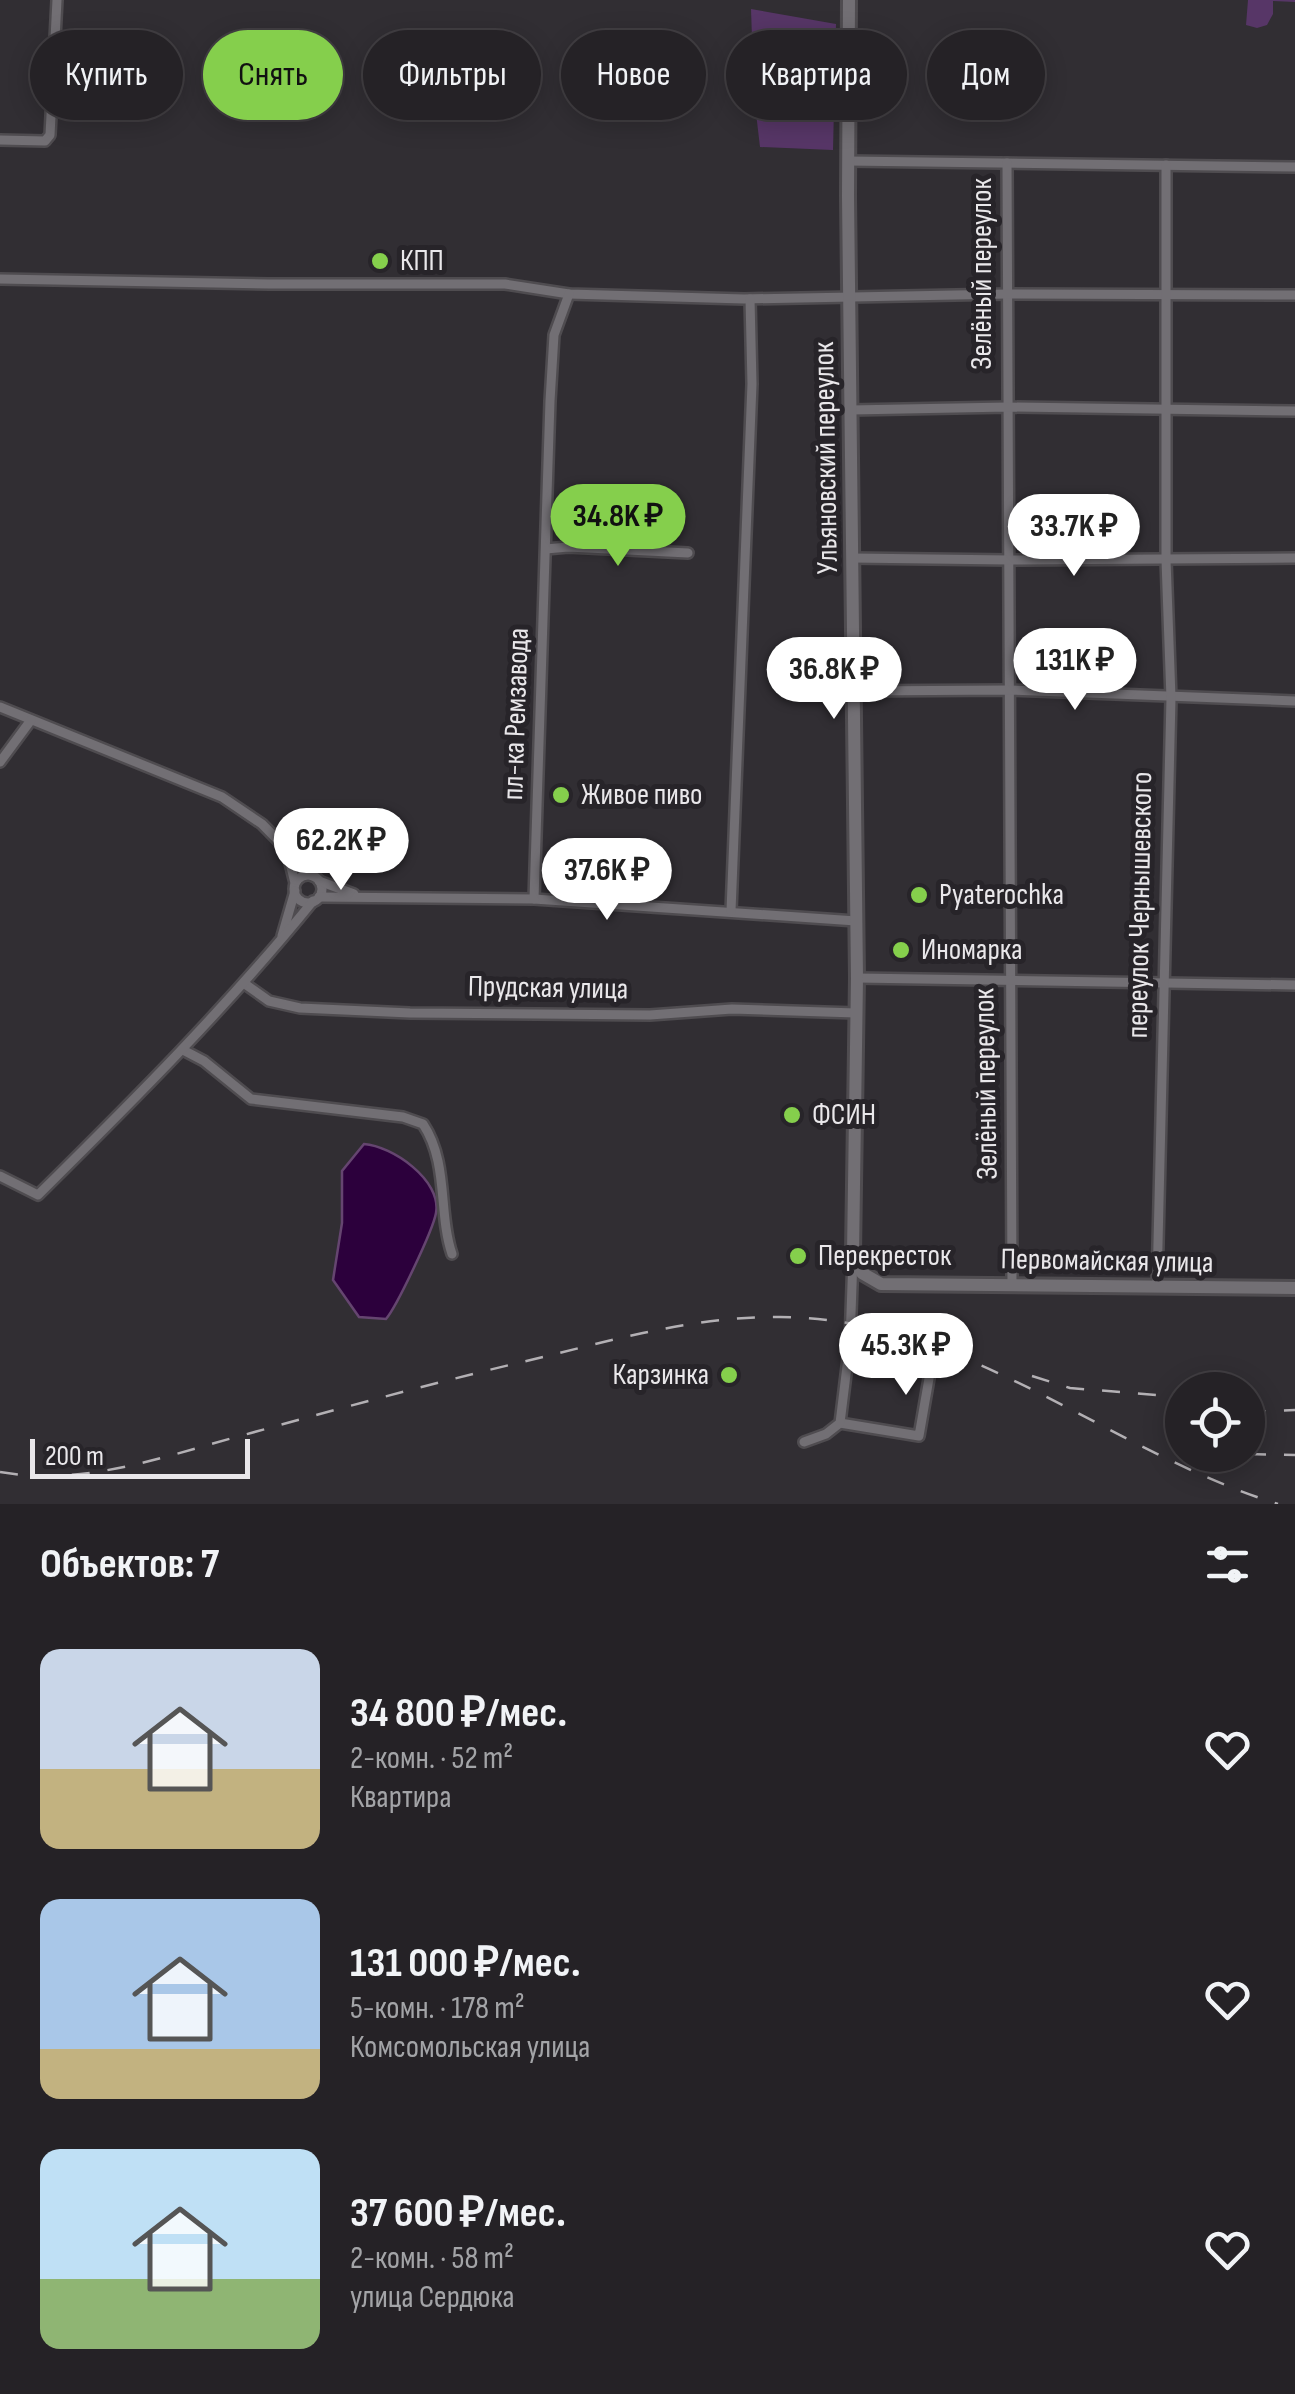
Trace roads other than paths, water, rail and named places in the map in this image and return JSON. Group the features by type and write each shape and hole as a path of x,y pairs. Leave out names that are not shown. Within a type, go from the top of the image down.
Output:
{"main road":[{"name":"Ульяновский переулок","path":"849,0 857,978 853,1254 862,1273"},
{"name":"Первомайская улица","path":"862,1273 880,1284 1295,1288"}],"street":[{"path":"0,140 45,141 50,136 57,0"},
{"path":"848,161 1295,167"},
{"name":"Зелёный переулок","path":"1007,163 1012,1285"},
{"name":"переулок Чернышевского","path":"1157,1286 1171,698 1166,560 1166,164"},
{"path":"0,279 504,284 570,294 750,299 1007,294 1295,295"},
{"name":"пл-ка Ремзавода","path":"534,899 554,335 570,294"},
{"path":"732,910 752,384 750,299"},
{"path":"851,410 1008,407 1295,411"},
{"path":"546,549 688,553"},
{"path":"852,558 1295,558"},
{"path":"855,691 1009,690 1295,702"},
{"path":"0,707 222,797 262,824 316,878 322,889 245,984 38,1194 0,1176"},
{"path":"0,762 30,720"},
{"path":"286,848 301,900 358,896 534,899 856,921"},
{"path":"281,941 301,877 316,878 358,896"},
{"path":"857,978 1295,986"},
{"name":"Прудская улица","path":"245,984 269,1001 300,1008 410,1013 650,1015 732,1009 856,1013"},
{"path":"183,1050 204,1061 252,1099 416,1119 435,1150 452,1254"},
{"path":"840,1424 850,1342 853,1254"},
{"path":"804,1442 840,1424 918,1436 931,1366 850,1342"}],"railway":[{"path":"0,1472 64,1475 127,1466 631,1336 720,1320 780,1317 848,1323 913,1339 1035,1391 1215,1481 1278,1504"},
{"path":"1032,1376 1070,1388 1165,1396"},
{"path":"1265,1411 1295,1410"},
{"path":"1265,1454 1295,1455"}],"place":[{"name":"КПП","path":"380,261"},
{"name":"Живое пиво","path":"561,795"},
{"name":"Pyaterochka","path":"919,895"},
{"name":"Иномарка","path":"901,950"},
{"name":"ФСИН","path":"792,1115"},
{"name":"Перекресток","path":"798,1256"},
{"name":"Карзинка","path":"729,1375"}]}
